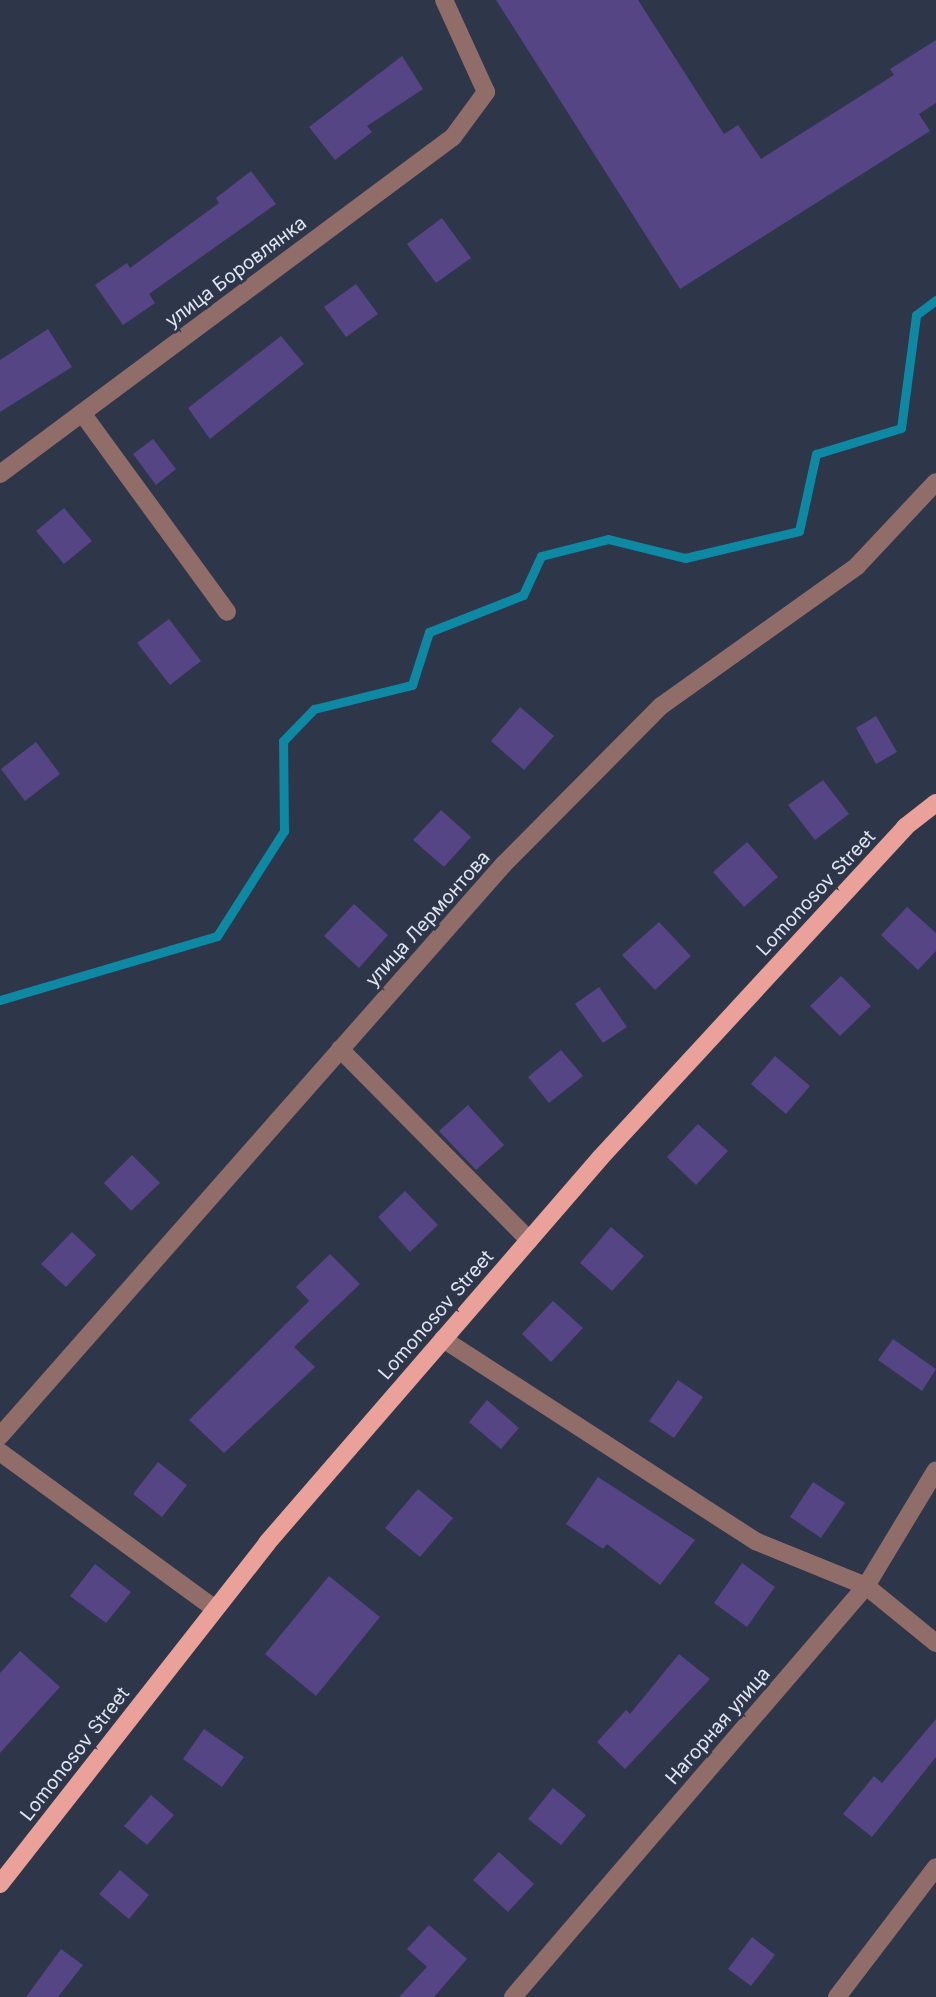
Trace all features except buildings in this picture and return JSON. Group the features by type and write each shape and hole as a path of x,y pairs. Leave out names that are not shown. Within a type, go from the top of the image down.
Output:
{"main road":[{"name":"Lomonosov Street","path":"0,1884 215,1609 443,1339 529,1240 905,827 936,803"}],"street":[{"name":"улица Боровлянка","path":"0,474 453,137 486,92 444,0"},
{"path":"82,413 227,612"},
{"name":"улица Лермонтова","path":"0,1436 504,864 661,706 857,566 936,482"},
{"path":"340,1049 529,1240"},
{"path":"443,1339 755,1541 866,1586 936,1643"},
{"path":"0,1452 215,1609"},
{"name":"Нагорная улица","path":"513,1997 866,1586 936,1470"},
{"path":"837,1997 936,1867"}],"waterway":[{"path":"0,1000 217,936 284,831 283,741 314,709 412,685 429,632 523,595 541,556 608,539 685,558 799,531 816,454 901,428 916,315 936,300"}]}
